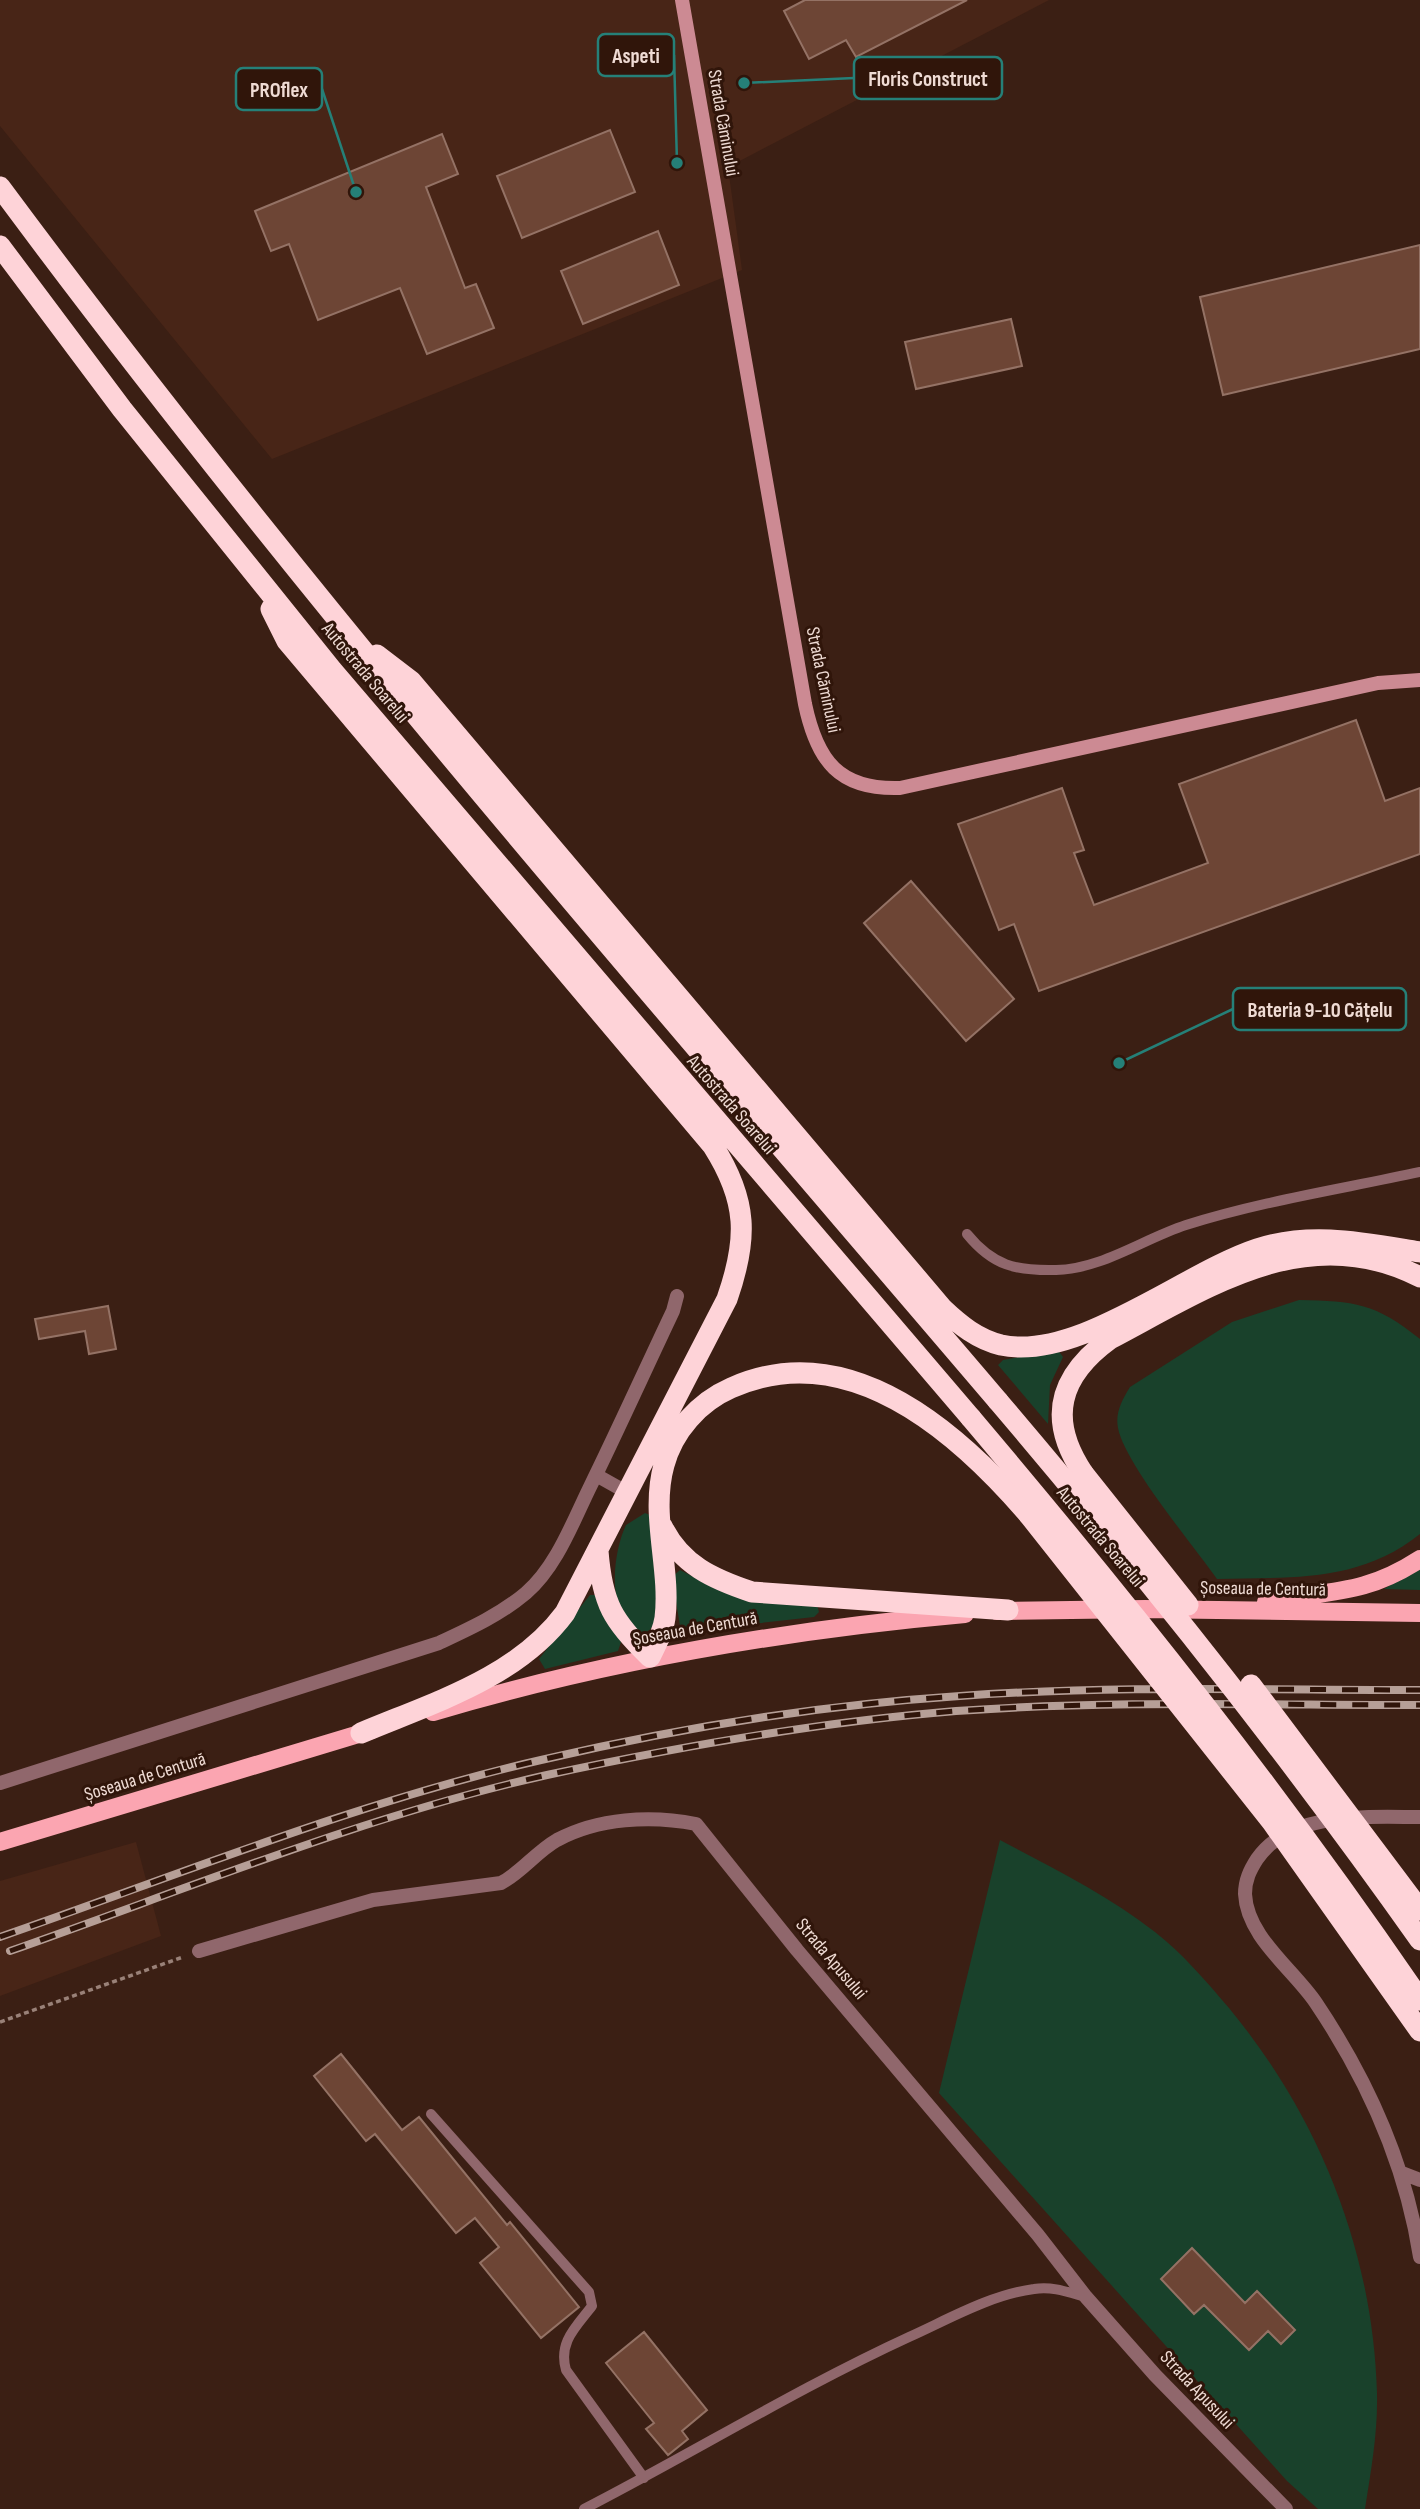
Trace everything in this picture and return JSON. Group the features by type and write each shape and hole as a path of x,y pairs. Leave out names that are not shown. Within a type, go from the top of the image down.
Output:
{"highway":[{"name":"Autostrada Soarelui","path":"0,187 149,385 347,633 1161,1594 1256,1715 1420,1940"},
{"name":"Autostrada Soarelui","path":"0,246 122,409 253,573 680,1082 1092,1562 1234,1740 1420,2000"},
{"path":"253,573 287,641 713,1146 740,1199 743,1236 737,1270 722,1310 565,1613 549,1634 525,1655 435,1702 360,1733"},
{"path":"347,633 411,681 934,1299 970,1333 1002,1345 1019,1347 1064,1339 1100,1326 1236,1257 1275,1244 1341,1240 1420,1252"},
{"path":"1420,1277 1385,1262 1365,1257 1326,1255 1283,1259 1240,1272 1110,1339 1093,1351 1066,1390 1062,1407 1064,1434 1083,1473 1294,1739 1420,1910"},
{"path":"598,1549 602,1587 611,1614 621,1630 650,1657 665,1621 662,1525 658,1494 660,1478 672,1446 700,1407 736,1385 790,1374 845,1379 902,1404 945,1430 1002,1484 1189,1714 1272,1822 1420,2031"},
{"path":"662,1525 683,1558 700,1571 752,1592 1008,1610"}],"main road":[{"path":"1229,1610 1358,1590 1391,1577 1420,1559"},
{"name":"Șoseaua de Centură","path":"0,1842 360,1733 517,1689 650,1657 849,1626 1008,1610 1420,1613"}],"street":[{"name":"Strada Căminului","path":"682,0 804,704 813,735 829,765 854,783 869,787 900,788 1378,683 1420,680"},
{"path":"0,1783 397,1657 476,1626 527,1592 546,1571 596,1475 674,1311 677,1296"},
{"path":"596,1475 628,1493"},
{"path":"1420,1817 1341,1819 1307,1825 1266,1847 1249,1873 1245,1892 1248,1914 1259,1933 1316,2004 1370,2098 1402,2173 1420,2256"},
{"name":"Strada Apusului","path":"199,1951 373,1900 500,1883 514,1876 557,1840 619,1821 671,1819 696,1824 797,1950 1038,2235 1086,2297 1156,2375 1286,2509"},
{"path":"1402,2173 1420,2180"}],"lane":[{"path":"967,1234 983,1254 1000,1264 1057,1270 1086,1267 1184,1226 1271,1203 1420,1172"},
{"path":"431,2114 589,2292 592,2305 565,2342 562,2356 566,2370 644,2478"},
{"path":"584,2509 864,2358 982,2305 1035,2288 1060,2289 1086,2297"}],"path":[{"path":"0,2022 199,1951"}],"shaded area":[{"path":"0,0 1049,0 728,167 742,270 272,459 0,126"},
{"path":"136,1842 161,1936 0,1996 0,1881"}],"green space":[{"path":"1299,1300 1335,1301 1364,1306 1390,1318 1420,1339 1420,1534 1397,1550 1348,1569 1298,1577 1217,1579 1133,1462 1118,1428 1118,1412 1130,1387 1232,1322"},
{"path":"1058,1350 1063,1357 1050,1385 1048,1424 998,1365 1003,1360"},
{"path":"645,1513 650,1515 659,1601 651,1629 641,1634 625,1618 620,1608 616,1597 615,1572 616,1558 626,1525"},
{"path":"1420,1566 1420,1590 1384,1589"},
{"path":"680,1570 723,1592 817,1605 819,1612 814,1617 681,1632 672,1577"},
{"path":"590,1595 599,1595 621,1642 618,1651 545,1669 539,1659"},
{"path":"1000,1840 1099,1894 1165,1940 1229,2008 1290,2094 1335,2188 1365,2288 1373,2340 1377,2408 1365,2509 1318,2509 1287,2481 939,2093"}],"building":[{"path":"805,0 967,0 856,57 846,40 809,59 784,11"},
{"path":"610,130 635,192 522,238 497,176"},
{"path":"442,134 458,174 426,187 465,288 476,284 494,328 427,354 400,288 318,320 289,244 271,251 255,211"},
{"path":"658,231 679,285 583,324 561,271"},
{"path":"1420,245 1420,349 1223,395 1200,297"},
{"path":"1011,319 1022,366 916,389 905,342"},
{"path":"1356,720 1385,801 1420,788 1420,854 1039,991 1014,924 999,930 958,824 1062,788 1084,850 1074,853 1094,905 1208,863 1179,784"},
{"path":"911,881 1014,999 966,1041 864,923"},
{"path":"108,1306 116,1349 89,1354 85,1331 39,1339 35,1319"},
{"path":"341,2054 402,2130 419,2117 507,2225 510,2222 579,2307 541,2338 480,2263 499,2247 475,2218 456,2233 375,2134 366,2141 314,2076"},
{"path":"1192,2248 1245,2303 1257,2291 1295,2330 1281,2344 1268,2331 1249,2350 1204,2305 1194,2314 1161,2279"},
{"path":"644,2332 707,2410 682,2431 688,2439 668,2455 646,2429 654,2423 606,2363"}],"railway":[{"path":"0,1937 269,1841 404,1797 541,1760 697,1728 855,1705 1017,1693 1190,1689 1420,1690"},
{"path":"10,1951 276,1855 411,1811 547,1775 700,1745 802,1728 956,1711 1072,1705 1420,1705"}],"place":[{"name":"Floris Construct","path":"744,83"},
{"name":"Aspeti","path":"677,163"},
{"name":"PROflex","path":"356,192"},
{"name":"Bateria 9-10 Cățelu","path":"1119,1063"}]}
